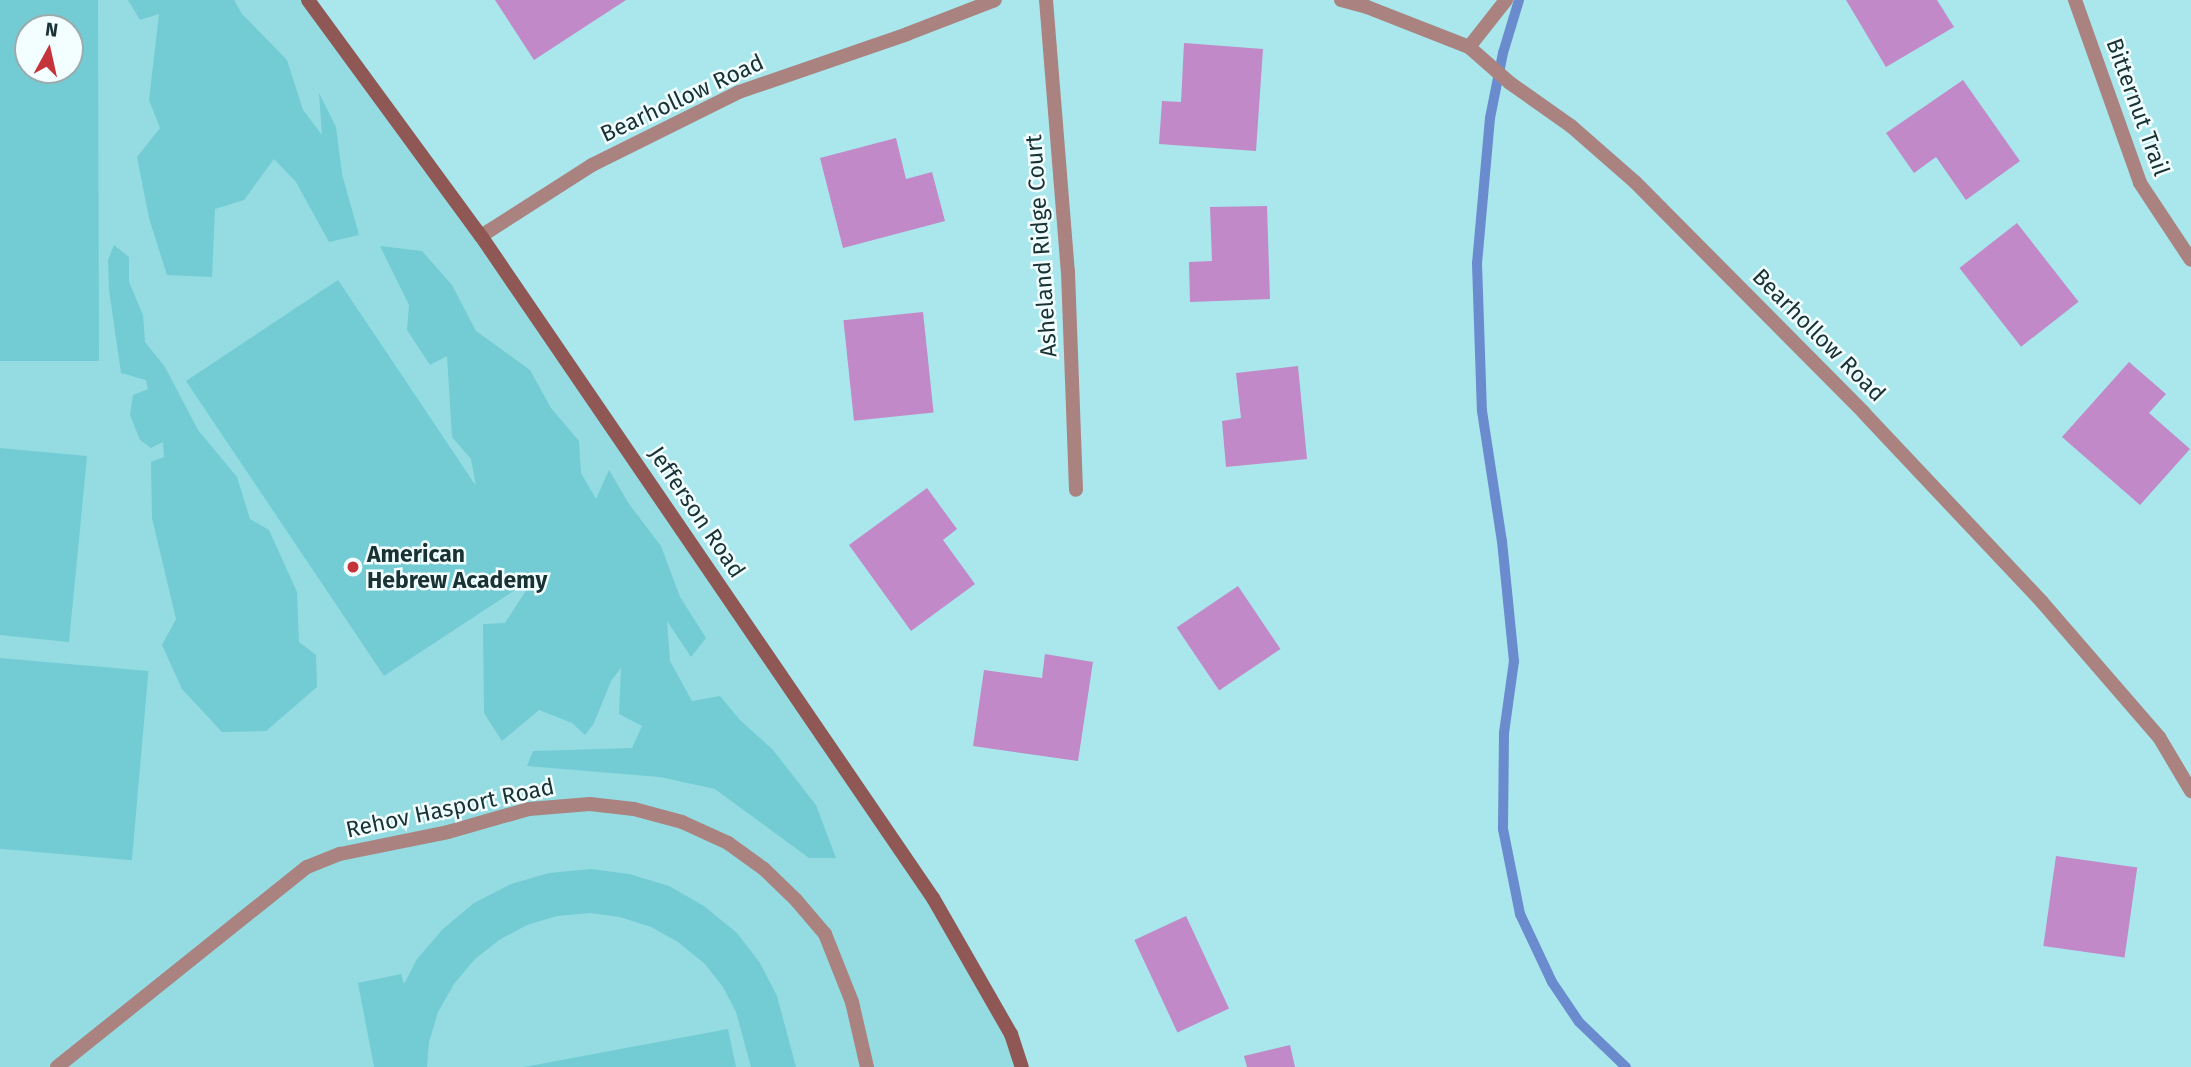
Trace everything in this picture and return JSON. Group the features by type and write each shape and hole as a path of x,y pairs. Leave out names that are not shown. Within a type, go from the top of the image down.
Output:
{"street":[{"name":"Jefferson Road","path":"308,0 481,236 933,898 1012,1034 1022,1067"},
{"name":"Bearhollow Road","path":"481,236 592,165 739,92 907,34 995,0"},
{"name":"Asheland Ridge Court","path":"1046,0 1068,272 1076,490"},
{"name":"Bearhollow Road","path":"1341,0 1367,7 1469,47 1510,83 1572,126 1635,182 1864,413 2042,602 2159,737 2191,791"},
{"path":"1469,47 1506,0"},
{"name":"Bitternut Trail","path":"2075,0 2140,183 2191,260"},
{"name":"Rehov Hasport Road","path":"57,1067 307,867 340,855 448,832 529,809 590,804 634,809 682,822 728,843 780,884 825,934 836,957 852,1002 867,1067"}],"shaded area":[{"name":"American Hebrew Academy","path":"0,0 308,0 481,236 933,898 1022,1067 0,1067"},
{"path":"0,0 98,0 99,361 0,361"},
{"path":"128,0 234,0 242,14 287,60 303,110 322,135 319,93 336,127 342,174 359,235 329,242 296,182 274,159 244,200 215,209 212,277 167,275 149,218 137,157 160,128 149,100 159,14 140,20"},
{"path":"114,245 129,257 129,282 143,315 145,342 165,367 198,430 237,477 250,519 269,530 297,592 299,642 316,655 317,687 266,731 222,732 182,689 162,645 176,619 152,518 151,462 164,457 163,442 151,448 140,440 130,415 133,395 148,389 146,380 121,373 109,290 108,260"},
{"path":"380,246 422,251 452,285 476,331 530,370 551,408 579,441 581,473 596,499 609,470 629,504 661,546 680,597 706,638 691,657 667,621 670,661 692,701 720,696 740,720 773,750 816,805 836,858 809,858 715,789 660,777 527,766 533,751 632,748 642,726 619,714 621,668 611,681 594,723 585,735 572,723 539,710 502,741 484,713 483,624 505,623 527,589 524,584 384,676 186,381 338,280 476,486 471,459 452,437 447,356 430,365 407,330 409,305"},
{"path":"0,448 87,456 69,642 0,635"},
{"path":"0,658 148,671 132,860 0,849"},
{"path":"591,869 629,874 669,886 704,906 737,933 760,963 777,996 796,1067 751,1067 736,1012 723,987 705,964 678,942 651,927 620,917 590,913 557,916 527,925 499,940 474,960 454,984 438,1012 429,1042 427,1067 374,1067 358,983 401,974 404,984 417,959 443,929 474,903 511,884 549,873"},
{"path":"728,1029 736,1067 524,1067"}],"building":[{"path":"495,0 626,0 534,60"},
{"path":"1846,0 1937,0 1954,27 1886,67"},
{"path":"1184,43 1263,49 1256,151 1159,144 1162,101 1181,102"},
{"path":"1963,80 2020,161 1966,200 1936,157 1914,173 1886,133"},
{"path":"896,138 906,179 932,172 945,221 843,248 820,158"},
{"path":"1267,206 1270,299 1190,302 1189,262 1212,261 1210,207"},
{"path":"2017,223 2079,302 2021,347 1959,268"},
{"path":"923,312 934,412 854,421 843,320"},
{"path":"2129,362 2166,394 2149,413 2190,449 2140,505 2062,437"},
{"path":"1298,366 1307,459 1226,467 1222,421 1241,418 1236,373"},
{"path":"927,488 957,529 943,540 975,584 911,631 849,545"},
{"path":"1238,586 1280,649 1219,690 1177,627"},
{"path":"1045,654 1093,662 1078,761 973,746 984,670 1042,678"},
{"path":"2056,856 2137,867 2125,958 2043,946"},
{"path":"1186,916 1229,1008 1177,1033 1134,940"},
{"path":"1290,1045 1295,1067 1247,1067 1244,1056"}],"waterway":[{"path":"1519,0 1503,53 1490,118 1477,263 1482,411 1502,541 1514,661 1504,733 1503,829 1520,914 1552,982 1579,1022 1626,1067"}],"place":[{"name":"American Hebrew Academy","path":"353,567"}]}
